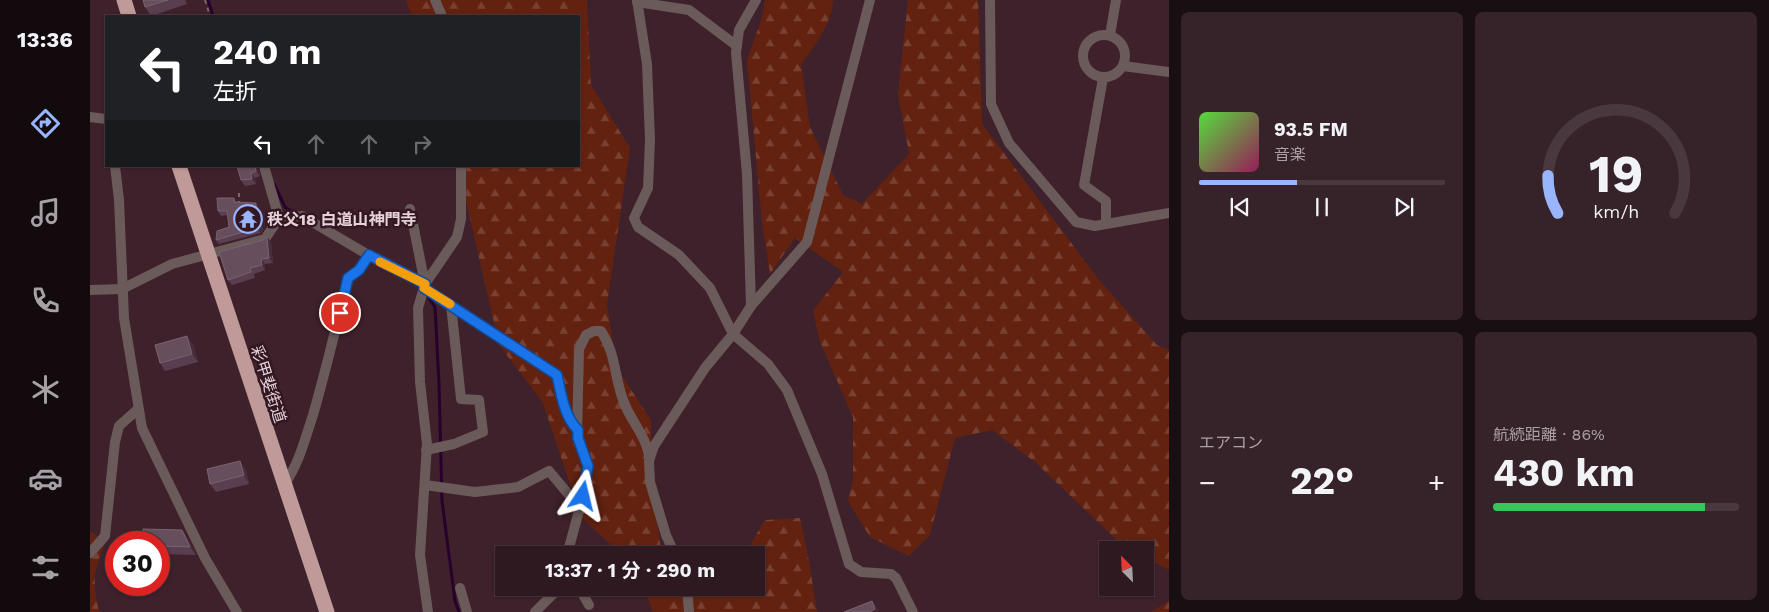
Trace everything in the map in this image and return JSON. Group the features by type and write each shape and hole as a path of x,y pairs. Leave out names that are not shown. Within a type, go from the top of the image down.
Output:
{"highway":[{"path":"124,0 129,15"},
{"name":"彩甲斐街道","path":"179,167 327,612"}],"street":[{"path":"435,0 442,15"},
{"path":"751,306 747,174 736,53 739,30 756,0"},
{"path":"649,461 660,434 705,368 733,334 751,306 807,242 870,0"},
{"path":"990,0 991,104 1009,143 1076,222 1095,226 1169,213"},
{"path":"1110,35 1116,0"},
{"path":"737,46 689,10 637,1 648,64 650,140 648,188 634,218 638,226 679,255 710,288 733,334 768,364 787,390 822,474 849,564 861,572 891,574 896,578 913,612"},
{"path":"1102,35 1110,35 1120,41 1126,57 1124,66 1116,74 1103,78 1090,72 1086,67 1083,53 1090,40 1102,35"},
{"path":"1124,66 1169,72"},
{"path":"1103,78 1084,185 1106,201 1106,223"},
{"path":"90,117 105,119"},
{"path":"115,167 119,200 124,318 142,428 205,558 237,612"},
{"path":"90,290 122,288 172,264 265,239 279,218 264,167"},
{"path":"428,612 420,555 426,450 417,336 418,308 424,286 457,237 462,218 461,167"},
{"path":"410,209 424,286"},
{"path":"279,218 302,216 424,286 557,375 562,399 572,425 578,430"},
{"path":"284,485 292,474 305,441 322,383 348,278 359,270 369,255"},
{"path":"426,450 454,444 483,432 478,400 461,399 451,304"},
{"path":"569,546 586,485 588,466 578,438 579,349 586,335 594,331 601,331 610,345 624,403 648,448 650,482 671,546"},
{"path":"90,553 105,536 115,442 119,426 138,409"},
{"path":"425,485 475,492 518,487 549,470 580,508"},
{"path":"460,588 467,612"},
{"path":"535,612 550,596"},
{"path":"584,596 589,604"},
{"path":"688,596 689,612"}],"path":[{"path":"205,0 210,15"},
{"path":"239,193 239,203"}],"green space":[{"path":"406,0 587,0 591,85 630,148 607,304 616,367 651,420 652,492 661,546 612,546 581,517 543,403 499,345 458,167 580,167 580,15 412,15"},
{"path":"765,0 833,0 826,26 801,65 810,127 843,195 862,204 909,154 898,94 908,0 978,0 982,124 1099,280 1157,345 1169,350 1169,570 1154,562 1154,541 1118,541 1035,462 992,430 955,438 930,535 909,556 870,537 848,501 853,481 853,417 820,342 813,311 843,272 795,238 770,274 762,222 747,60 762,18"},
{"path":"800,518 817,612 653,612 647,596 765,596 765,546 750,546 765,520"},
{"path":"90,532 105,540 105,544 98,561 95,576 95,591 99,612 90,612"},
{"path":"1169,601 1169,612 1151,612"}],"building":[{"path":"143,0 168,0 145,7"},
{"path":"237,167 255,167 256,171 251,173 252,179 241,180"},
{"path":"217,198 234,198 234,202 256,203 256,214 260,225 257,228 216,240 217,231 229,227 227,211 218,211"},
{"path":"267,237 269,258 261,259 262,265 250,268 251,272 228,280 219,252 263,240"},
{"path":"187,336 192,354 160,363 155,345"},
{"path":"240,461 244,475 210,484 207,469"},
{"path":"143,529 182,530 190,547 170,546 170,531 143,531"},
{"path":"872,601 875,609 870,612 844,612"}],"waterway":[{"path":"208,0 213,15"},
{"path":"274,184 285,207 294,213"},
{"path":"426,294 435,307 442,501 455,601 459,612"}],"slow traffic":[{"path":"380,262 425,284 424,288 450,304"}],"place":[{"name":"秩父18 白道山神門寺","path":"248,219"}],"route":[{"path":"340,313 348,278 359,270 369,255 425,284 424,288 557,375 562,399 572,425 578,430 578,438 588,466 583,496"}]}
